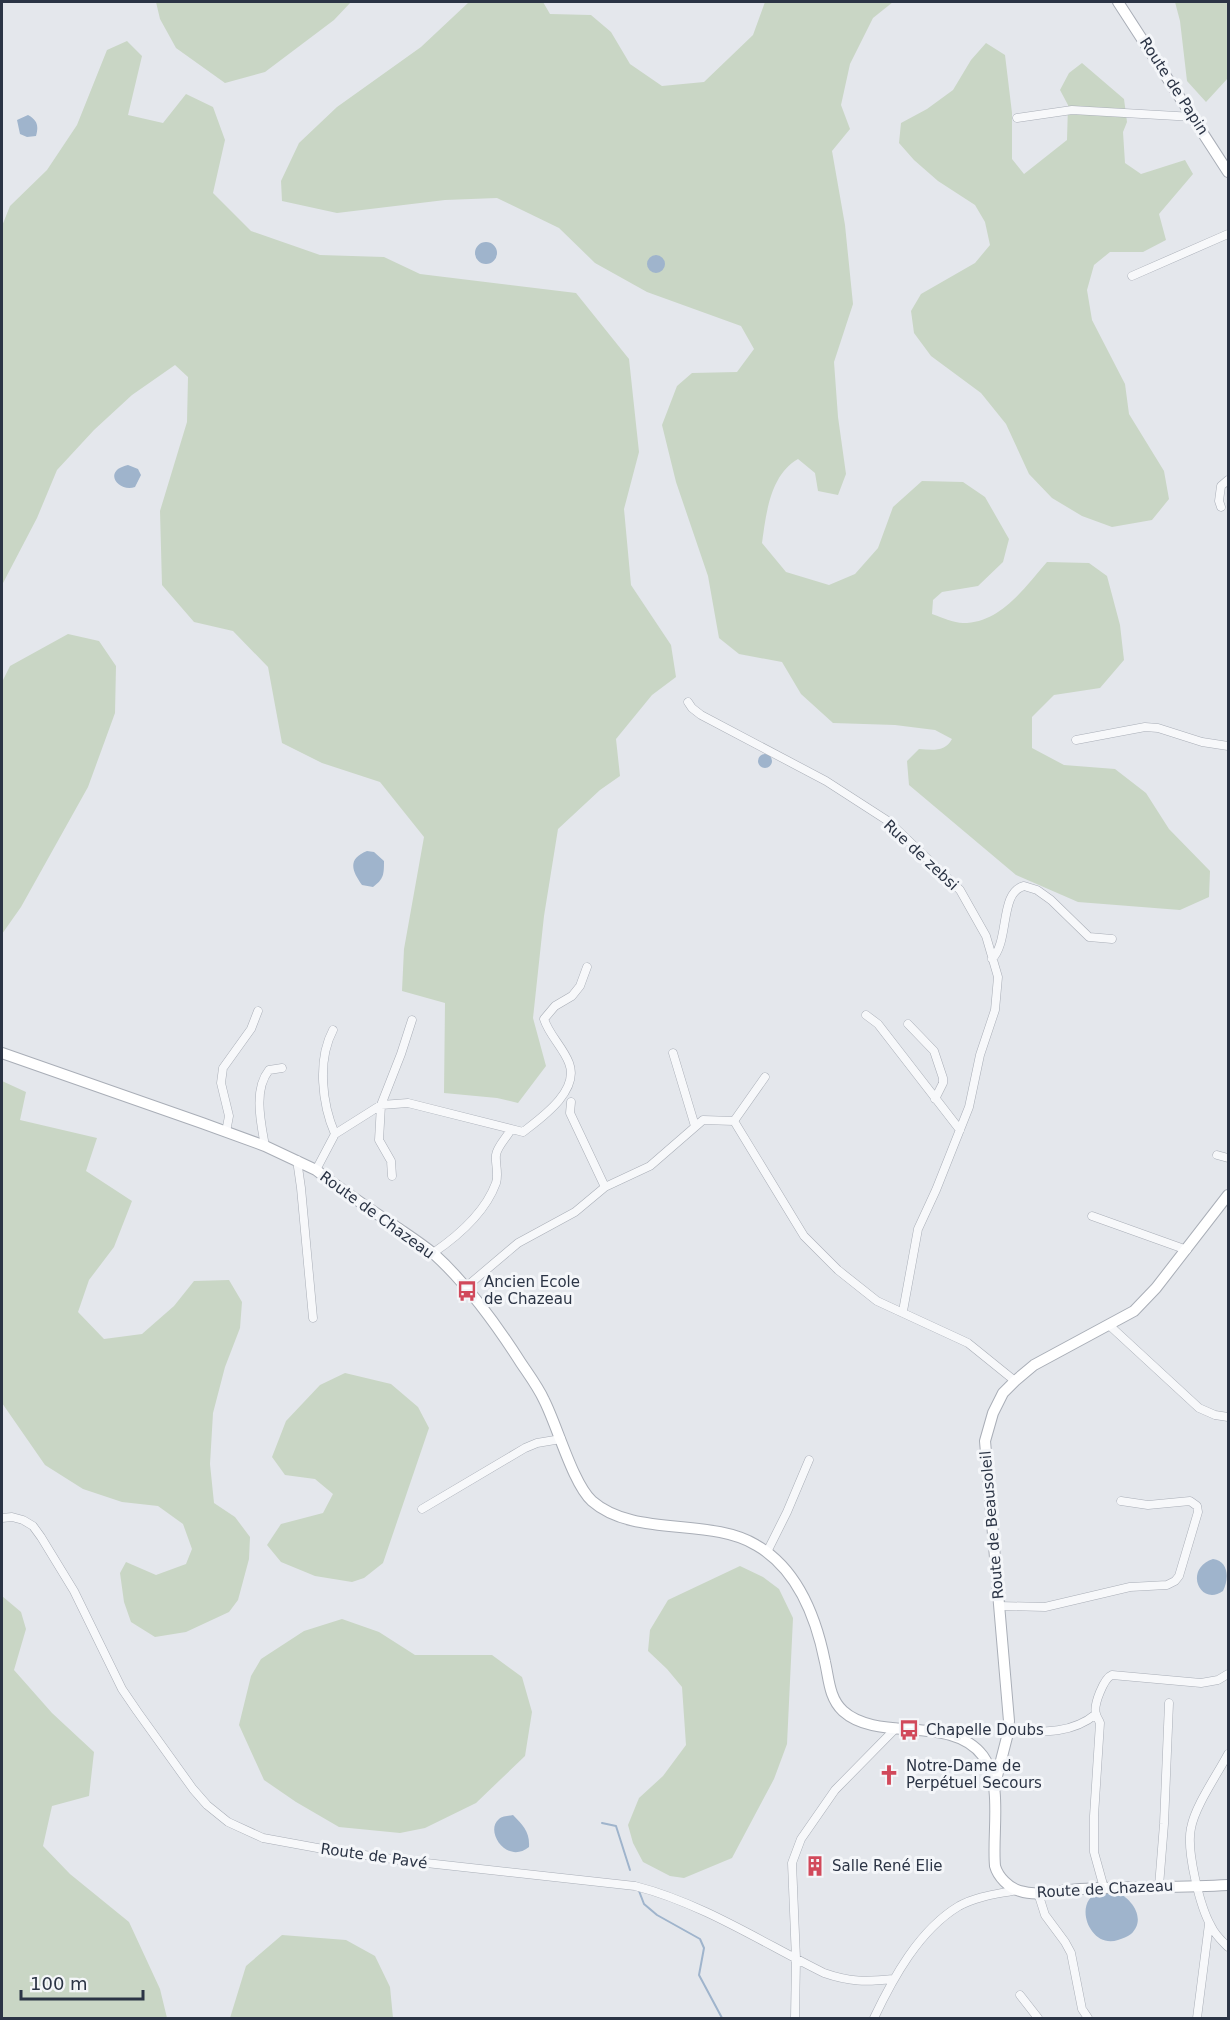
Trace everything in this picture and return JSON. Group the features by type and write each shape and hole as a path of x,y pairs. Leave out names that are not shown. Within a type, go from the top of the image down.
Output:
{"main road":[{"name":"Route de Papin","path":"1118,2 1228,172"},
{"name":"Route de Chazeau","path":"2,1053 265,1146 297,1160 316,1170 433,1253 466,1287 544,1399 584,1492 590,1500 622,1517 647,1523 737,1536 758,1546 784,1568 806,1601 818,1632 830,1691 837,1704 848,1715 862,1722 950,1735 978,1750 992,1772 994,1784 995,1866 1003,1880 1017,1890 1038,1893 1104,1888 1228,1885"},
{"name":"Route de Beausoleil","path":"994,1784 1008,1731 985,1441 990,1423 1003,1393 1034,1365 1134,1311 1187,1250 1228,1195"}],"street":[{"path":"1017,118 1072,110 1194,117"},
{"path":"1132,276 1228,234"},
{"path":"1221,507 1219,501 1221,486 1228,480"},
{"name":"Rue de zebsi","path":"688,702 701,715 826,781 888,821 960,890 986,936 998,977 995,1011 980,1055 969,1107 918,1229 903,1311"},
{"path":"1076,740 1145,727 1158,728 1202,742 1228,746"},
{"path":"992,959 1000,950 1009,899 1014,891 1024,886 1037,890 1051,900 1089,937 1112,939"},
{"path":"316,1170 335,1134 381,1105 408,1103 510,1131 523,1132 558,1103 569,1083 570,1065 547,1029 544,1019 555,1006 572,996 580,986 587,967"},
{"path":"226,1132 229,1116 221,1083 223,1068 251,1029 258,1011"},
{"path":"866,1015 878,1024 960,1130"},
{"path":"392,1176 391,1161 379,1140 381,1105 412,1020"},
{"path":"908,1024 934,1051 943,1078 935,1099"},
{"path":"333,1030 327,1041 324,1055 324,1072 327,1115 335,1134"},
{"path":"673,1053 695,1126"},
{"path":"265,1146 260,1118 261,1086 269,1070 282,1068"},
{"path":"734,1121 765,1077"},
{"path":"571,1102 570,1113 605,1186"},
{"path":"466,1287 518,1243 575,1212 605,1186 650,1166 703,1120 734,1121"},
{"path":"734,1121 804,1236 838,1270 877,1300 968,1343 1015,1381"},
{"path":"433,1253 459,1235 482,1207 496,1183 498,1167 496,1153 510,1131"},
{"path":"1217,1155 1228,1158"},
{"path":"297,1160 302,1188 313,1318"},
{"path":"1092,1216 1187,1250"},
{"path":"1109,1325 1199,1408 1215,1415 1228,1417"},
{"path":"422,1509 525,1448 537,1443 561,1439"},
{"path":"767,1552 809,1460"},
{"path":"999,1606 1045,1606 1130,1587 1167,1585 1175,1581 1179,1576 1196,1520 1197,1506 1190,1501 1148,1505 1121,1501"},
{"name":"Route de Pavé","path":"2,1518 12,1517 33,1526 74,1591 122,1689 193,1789 207,1805 228,1822 263,1838 323,1849 399,1860 635,1886 662,1893 694,1907 824,1973 845,1980 863,1982 893,1979"},
{"path":"1104,1888 1094,1852 1094,1816 1100,1723 1096,1714 1098,1699 1108,1676 1201,1683 1218,1680 1228,1674"},
{"path":"1159,1886 1169,1703"},
{"path":"1008,1731 1064,1730 1079,1725 1096,1714"},
{"path":"795,2019 796,1959 792,1863 801,1839 835,1790 896,1728"},
{"path":"1228,1754 1194,1816 1190,1829 1190,1846 1196,1885 1209,1924 1216,1936 1228,1947"},
{"path":"874,2019 893,1979 925,1934 959,1906 986,1896 1017,1890"},
{"path":"1038,1893 1045,1915 1071,1953 1082,2009 1088,2019"},
{"path":"1197,2019 1209,1924"},
{"path":"1020,1995 1038,2019"}],"green space":[{"path":"156,2 351,2 334,20 265,72 225,83 176,48 160,19"},
{"path":"469,2 543,2 550,14 591,15 611,32 630,64 662,86 704,82 753,35 765,2 893,2 873,18 850,64 841,105 850,129 832,151 845,225 853,304 834,362 838,417 846,474 838,495 818,491 815,473 798,459 789,466 775,485 771,496 762,543 786,572 829,585 855,574 878,548 893,507 922,481 963,482 985,497 1009,539 1003,562 978,586 942,592 933,600 932,614 963,623 989,617 1011,602 1047,562 1089,563 1107,576 1120,625 1124,660 1100,688 1054,695 1032,717 1032,748 1064,765 1115,769 1146,793 1169,829 1210,871 1209,897 1180,910 1078,902 1016,875 909,785 907,761 919,749 942,748 952,739 935,730 895,725 833,723 801,694 782,662 739,654 719,638 708,576 676,482 662,425 677,386 692,373 737,372 754,349 741,326 647,292 595,263 559,228 497,198 445,200 337,213 282,201 281,181 299,143 337,107 421,47"},
{"path":"1175,2 1228,2 1228,78 1206,102 1187,81 1180,21"},
{"path":"127,41 142,56 128,115 163,123 186,94 213,107 225,140 213,193 251,231 320,255 384,257 420,274 576,293 629,359 639,452 624,509 631,585 671,645 676,677 652,695 616,739 620,776 600,790 558,829 544,916 533,1018 546,1066 518,1103 497,1098 444,1093 445,1003 402,991 404,949 424,837 380,782 322,763 282,743 268,667 233,631 194,622 162,585 160,511 187,422 188,377 175,365 132,395 94,430 57,470 37,518 2,585 2,226 10,206 47,170 77,125 107,50"},
{"path":"986,43 1005,55 1012,113 1012,159 1024,174 1067,140 1068,105 1060,90 1069,73 1082,63 1124,99 1127,122 1123,132 1125,163 1141,174 1185,160 1193,174 1159,214 1166,240 1143,252 1110,252 1094,265 1087,290 1092,320 1125,384 1129,414 1164,471 1169,499 1152,520 1112,527 1082,516 1052,498 1029,474 1006,424 981,393 931,356 914,333 911,311 921,294 975,263 990,245 985,222 975,205 938,181 899,143 901,123 927,109 953,90 971,60"},
{"path":"68,634 99,641 116,666 115,713 88,787 21,907 2,934 2,682 10,666"},
{"path":"2,1081 26,1092 20,1120 97,1138 86,1171 132,1201 114,1247 89,1280 78,1312 104,1339 142,1334 174,1306 194,1281 229,1280 242,1302 240,1328 225,1367 213,1413 210,1464 214,1503 235,1517 250,1537 249,1559 238,1600 229,1612 186,1632 155,1637 131,1622 124,1602 120,1573 126,1562 156,1575 186,1564 192,1549 183,1524 158,1506 122,1502 83,1489 45,1465 2,1403"},
{"path":"345,1373 391,1384 418,1407 429,1428 383,1563 364,1578 352,1582 315,1576 281,1562 267,1545 281,1524 323,1513 333,1494 315,1479 285,1475 272,1457 286,1421 320,1385"},
{"path":"740,1566 763,1577 779,1589 793,1618 787,1744 774,1779 732,1858 684,1878 670,1876 643,1862 633,1843 628,1825 639,1798 663,1776 686,1745 682,1687 648,1651 650,1630 668,1600"},
{"path":"2,1596 21,1612 26,1629 14,1670 52,1713 94,1752 89,1796 52,1806 43,1846 70,1874 129,1922 160,1989 167,2018 2,2018"},
{"path":"342,1619 379,1632 415,1655 492,1655 522,1677 532,1712 525,1756 476,1803 425,1828 400,1833 339,1827 264,1780 239,1725 251,1676 261,1659 304,1631"},
{"path":"282,1935 346,1940 375,1956 390,1987 393,2018 230,2018 246,1966"}],"water":[{"path":"28,115 36,123 36,136 27,137 20,134 17,120"},
{"path":"486,242 494,245 497,253 494,261 486,264 478,261 475,253 478,245"},
{"path":"656,255 664,260 665,264 660,272 656,273 648,268 647,264 652,256"},
{"path":"128,465 138,469 141,475 135,487 125,488 115,480 114,476 118,469"},
{"path":"762,754 768,754 772,761 768,768 762,768 758,764 758,758"},
{"path":"367,851 374,852 384,861 383,876 373,887 362,885 353,866 356,858"},
{"path":"1213,1559 1222,1563 1227,1576 1223,1591 1215,1595 1202,1591 1197,1578 1204,1564"},
{"path":"513,1815 527,1833 529,1847 513,1852 500,1844 494,1831 499,1819"},
{"path":"1115,1891 1132,1904 1138,1922 1129,1935 1108,1941 1099,1938 1092,1931 1087,1922 1087,1904 1092,1896 1101,1892"}],"waterway":[{"path":"602,1823 616,1826 630,1870"},
{"path":"639,1891 644,1904 657,1915 700,1939 704,1948 699,1975 722,2018"}],"place":[{"name":"Ancien Ecole de Chazeau","path":"467,1291"},
{"name":"Chapelle Doubs","path":"909,1730"},
{"name":"Notre-Dame de Perpétuel Secours","path":"889,1775"},
{"name":"Salle René Elie","path":"815,1866"}]}
